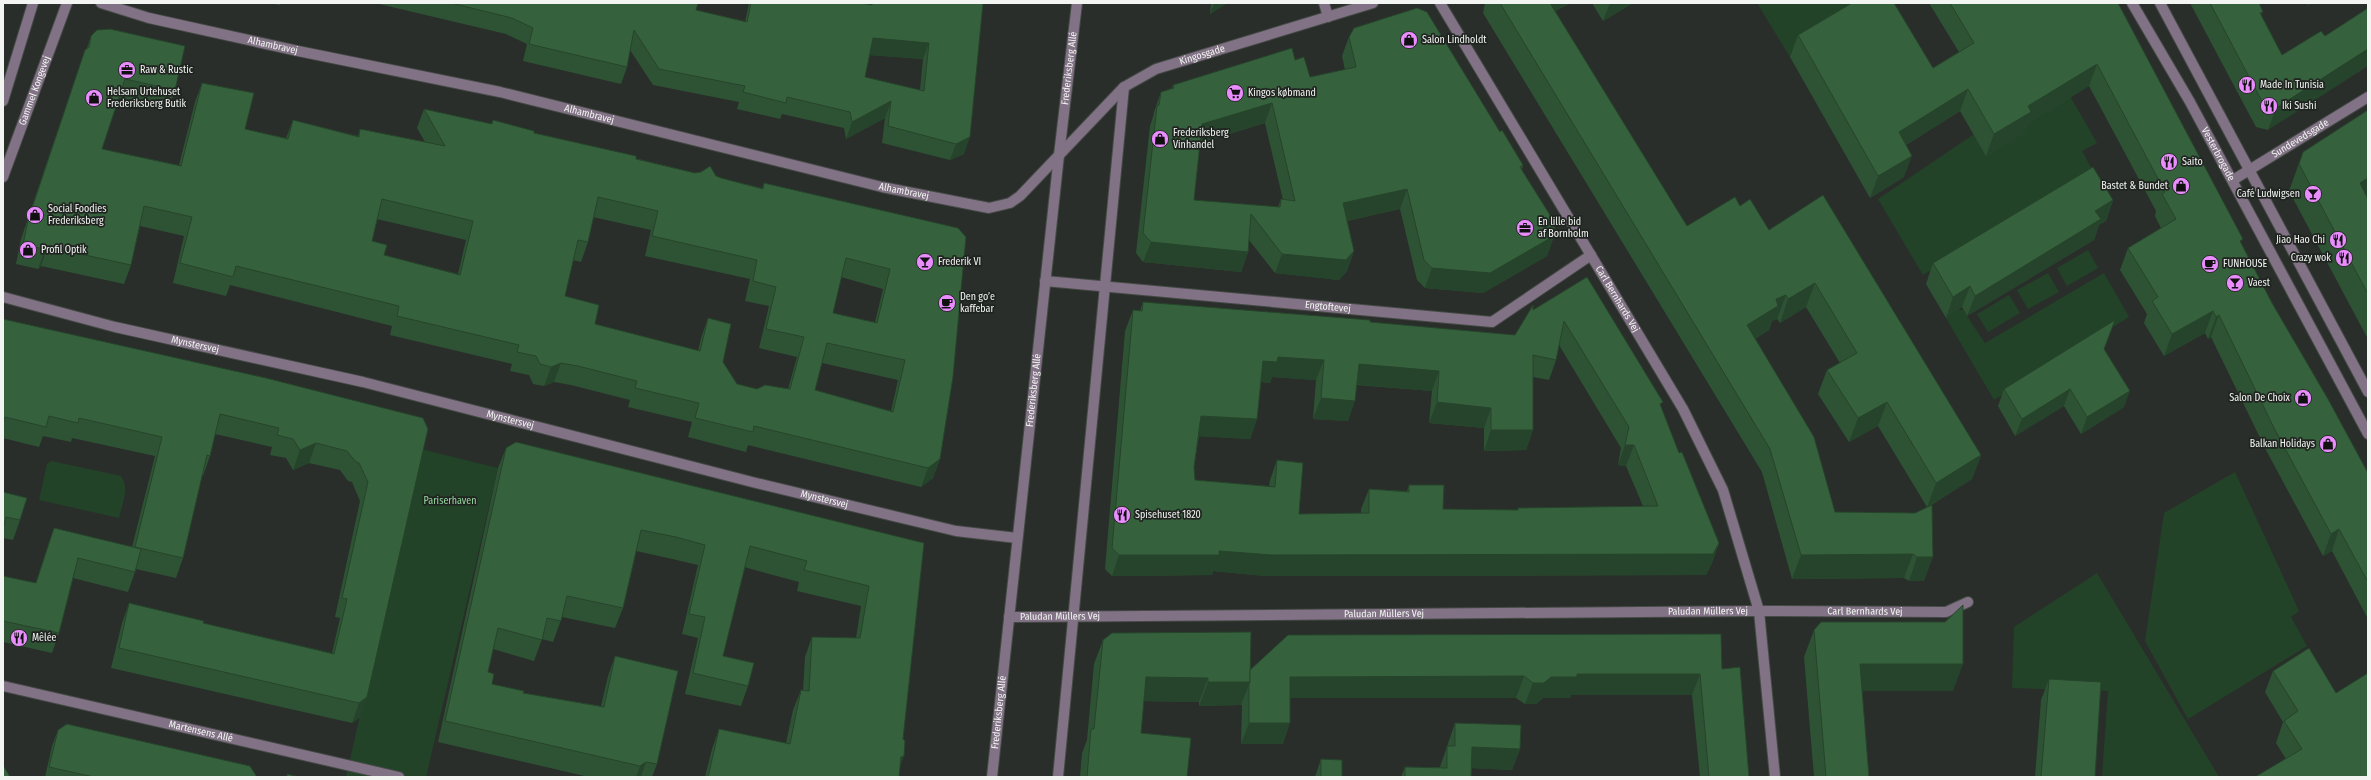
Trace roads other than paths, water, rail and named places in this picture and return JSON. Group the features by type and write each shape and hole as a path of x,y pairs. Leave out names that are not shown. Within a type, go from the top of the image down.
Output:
{"street":[{"path":"3,101 33,3"},
{"name":"Gammel Kongevej","path":"3,177 66,3"},
{"name":"Alhambravej","path":"100,3 149,18 298,51 492,90 882,187 982,207 1000,207 1010,203 1020,196 1059,155"},
{"name":"Frederiksberg Allé","path":"992,777 1059,155 1077,3"},
{"path":"1324,3 1328,17"},
{"name":"Kingosgade","path":"1059,155 1124,87 1156,69 1373,3"},
{"name":"Carl Bernhards Vej","path":"1440,3 1683,409 1723,490 1760,611 1774,777"},
{"name":"Vesterbrogade","path":"2132,3 2190,102 2233,180 2368,434"},
{"name":"Vesterbrogade","path":"2160,3 2248,172 2368,392"},
{"path":"1058,777 1124,87"},
{"name":"Sundevedsgade","path":"2233,180 2368,97"},
{"name":"Engtoftevej","path":"1046,281 1492,322 1591,255"},
{"name":"Mynstersvej","path":"3,297 115,327 362,382 756,483 956,531 1017,538"},
{"name":"Carl Bernhards Vej","path":"1760,611 1946,612 1968,602"},
{"name":"Paludan Müllers Vej","path":"1010,617 1074,618 1760,611"},
{"name":"Martensens Allé","path":"3,686 66,702 400,777"}],"place":[{"name":"Salon Lindholdt","path":"1409,40"},
{"name":"Raw & Rustic","path":"127,70"},
{"name":"Made In Tunisia","path":"2247,85"},
{"name":"Kingos købmand","path":"1235,93"},
{"name":"Helsam Urtehuset Frederiksberg Butik","path":"94,98"},
{"name":"Iki Sushi","path":"2269,106"},
{"name":"Frederiksberg Vinhandel","path":"1160,139"},
{"name":"Saito","path":"2169,162"},
{"name":"Bastet & Bundet","path":"2181,186"},
{"name":"Café Ludwigsen","path":"2313,194"},
{"name":"Social Foodies Frederiksberg","path":"35,215"},
{"name":"En lille bid af Bornholm","path":"1525,228"},
{"name":"Jiao Hao Chi","path":"2338,240"},
{"name":"Profil Optik","path":"28,250"},
{"name":"Crazy wok","path":"2344,258"},
{"name":"Frederik VI","path":"925,262"},
{"name":"FUNHOUSE","path":"2210,264"},
{"name":"Vaest","path":"2235,283"},
{"name":"Den go’e kaffebar","path":"947,303"},
{"name":"Salon De Choix","path":"2303,398"},
{"name":"Balkan Holidays","path":"2328,444"},
{"name":"Spisehuset 1820","path":"1122,515"},
{"name":"Mêlée","path":"19,638"}],"park label":[{"name":"Pariserhaven","path":"450,501"}]}
